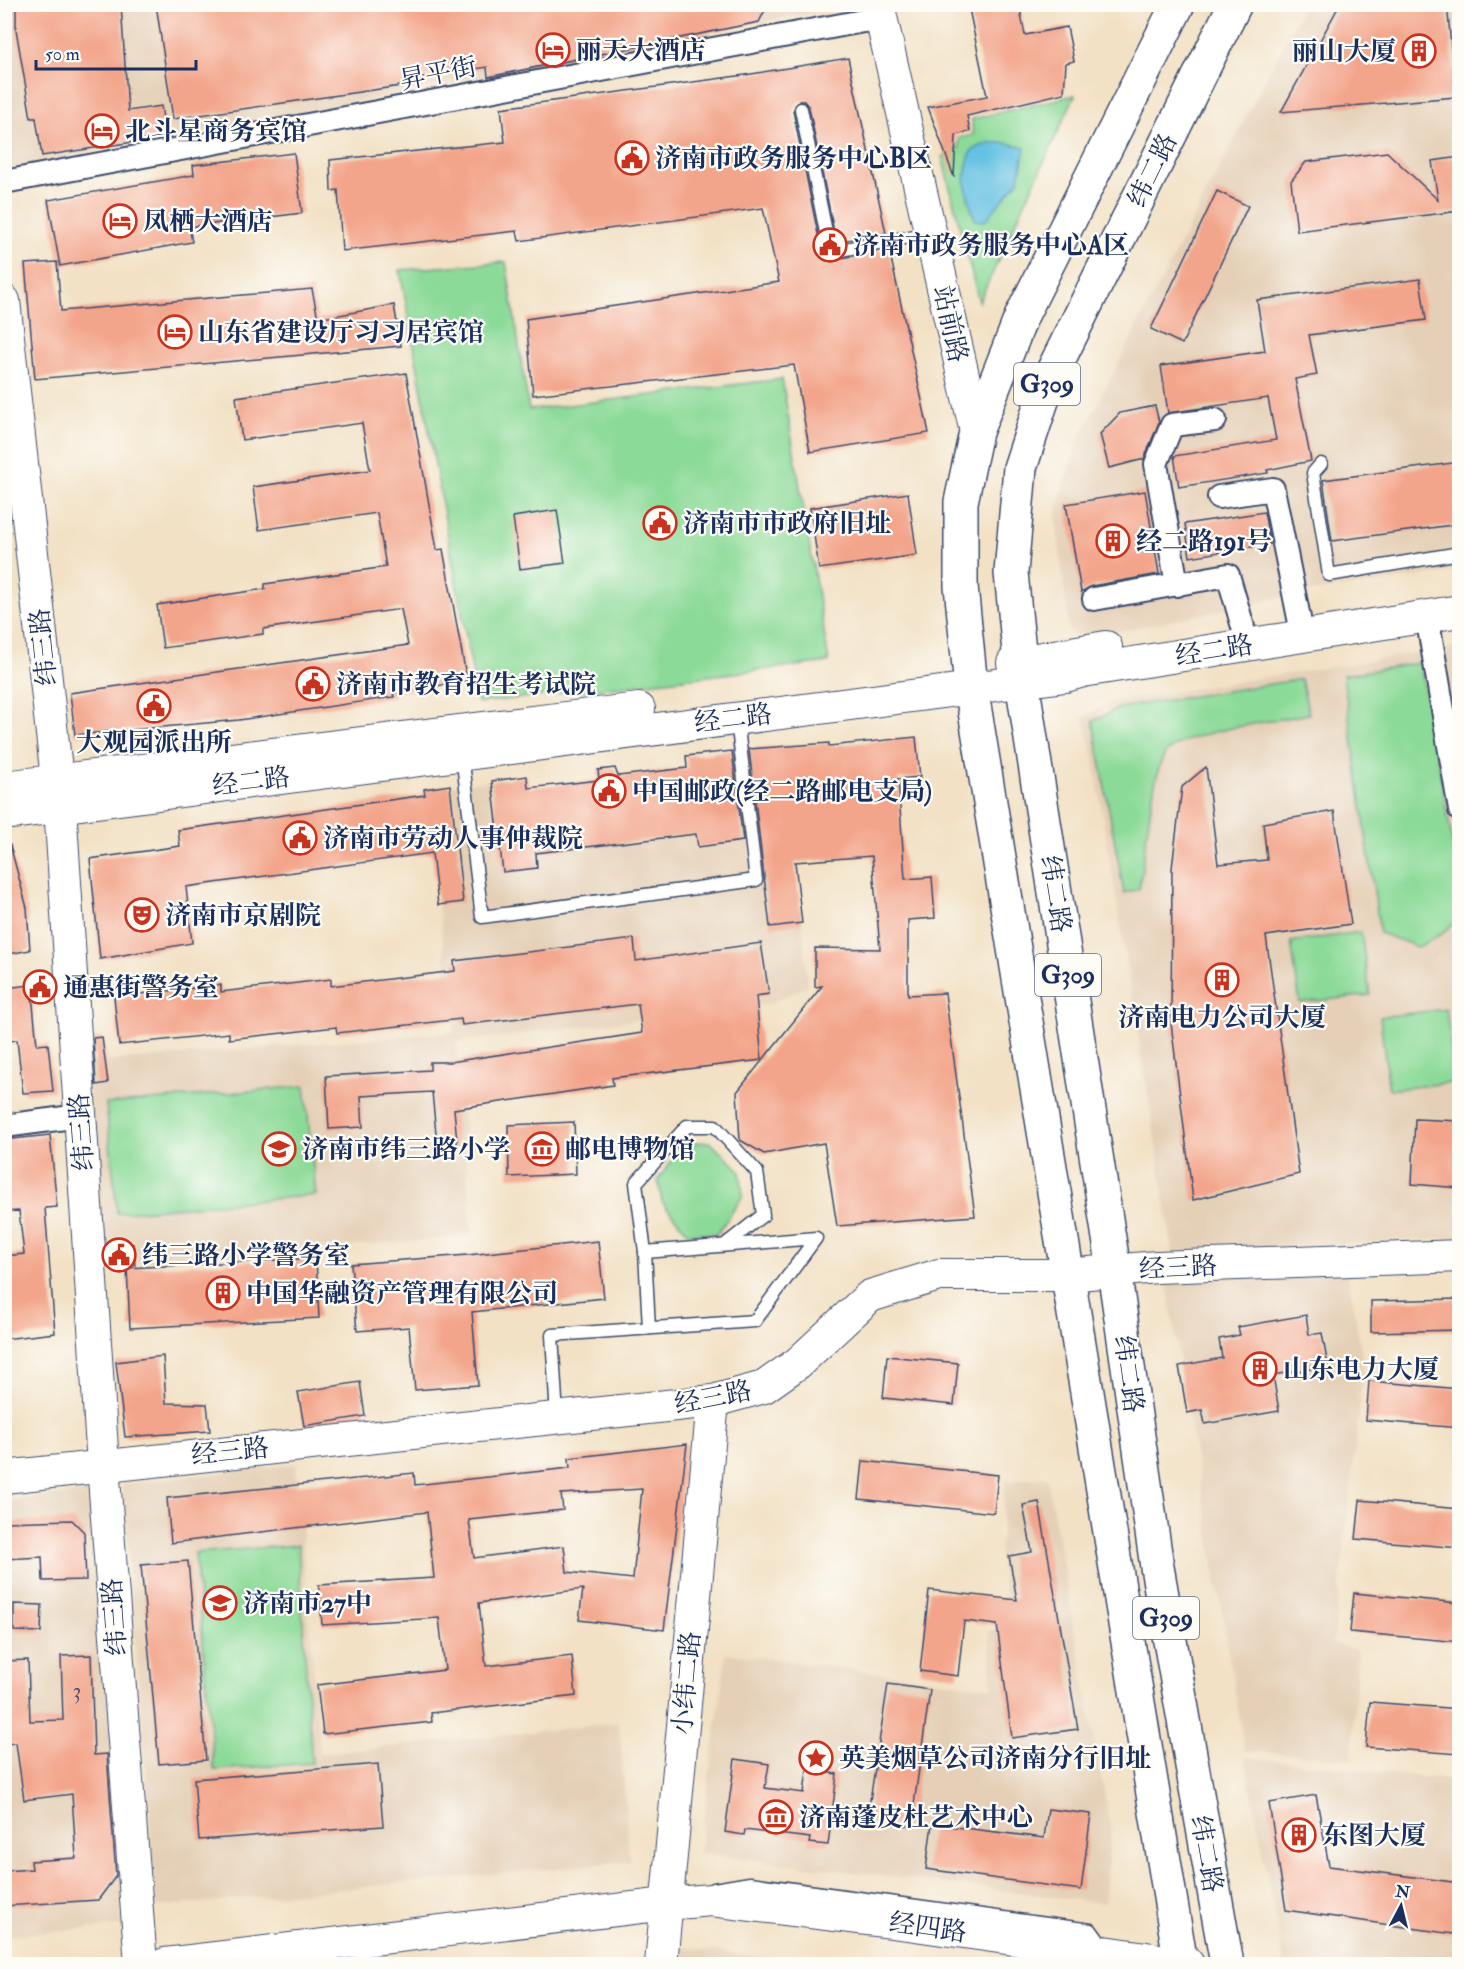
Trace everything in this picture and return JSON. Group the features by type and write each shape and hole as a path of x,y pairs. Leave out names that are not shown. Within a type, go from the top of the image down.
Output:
{"highway":[{"name":"纬二路","path":"1178,4 1022,315 976,432 961,502 961,586 970,678 1181,1964"},
{"name":"纬二路","path":"1227,1965 1156,1567 1114,1270 1021,671 1011,573 1020,468 1049,379 1234,4"}],"street":[{"name":"站前路","path":"880,12 976,432"},
{"name":"昇平街","path":"4,182 852,23 880,12"},
{"name":"纬三路","path":"4,301 59,792 103,1465 141,1965"},
{"path":"1177,585 1156,464 1172,425 1215,420"},
{"path":"1219,497 1273,489 1299,618"},
{"path":"1094,599 1228,575 1243,627"},
{"name":"经二路","path":"4,814 59,792 1021,671 1243,627 1460,594"},
{"name":"经二路","path":"1021,671 1065,676 1095,669 1460,611"},
{"path":"1427,616 1460,810"},
{"name":"经二路","path":"4,787 59,792 462,753 737,718 970,678"},
{"path":"4,1126 80,1116"},
{"name":"经三路","path":"4,1477 713,1401 764,1387 798,1363 870,1296 939,1275 1067,1275 1114,1270 1460,1256"},
{"name":"小纬二路","path":"660,1964 713,1401"},
{"name":"经四路","path":"165,1965 711,1900 909,1924 1188,1965"},
{"name":"经四路","path":"666,1904 698,1916 1050,1965"}],"lane":[{"path":"801,109 830,252 930,233"},
{"path":"1321,464 1313,473 1329,575 1460,553"},
{"path":"462,753 482,917 756,880 737,718"},
{"path":"649,1328 645,1252 636,1183 687,1126 715,1126 757,1172 763,1215 724,1246"},
{"path":"556,1417 552,1335 755,1321 816,1238 645,1252"}],"shaded area":[{"path":"829,4 830,9 5,170 5,5"},
{"path":"1304,5 1459,5 1459,571 1304,593 1086,638 1069,631 1056,519 1062,489 1077,443"},
{"path":"1459,646 1459,771 1439,650"},
{"path":"1426,652 1459,860 1459,1238 1173,1252 1092,749 1084,718 1109,702"},
{"path":"783,745 808,985 770,1004 456,1042 472,1236 104,1266 87,1063 454,1032 424,789 502,779 502,782 527,776 529,788 598,780 598,770 615,768 618,776 687,768 713,757 713,752"},
{"path":"1347,1267 1364,1367 1333,1644 1358,1650 1352,1759 1245,1751 1166,1279"},
{"name":"济南市27中","path":"296,1464 320,1754 619,1723 630,1861 157,1907 122,1484"},
{"path":"1047,1477 1111,1831 1104,1903 699,1853 726,1653 992,1688 989,1631 1010,1625 999,1556 1005,1481"},
{"path":"92,1492 128,1925 5,1936 5,1501"},
{"path":"1245,1757 1459,1781 1459,1964 1284,1964"},
{"path":"674,1946 820,1964 673,1964"}],"green space":[{"path":"1075,95 979,302 942,157 959,148 959,138 973,135 972,119"},
{"path":"506,262 529,410 782,379 829,662 478,703 400,270"},
{"path":"1420,663 1459,878 1460,917 1442,934 1418,947 1380,933 1343,675"},
{"path":"1301,679 1309,714 1210,733 1174,746 1165,754 1160,764 1152,798 1139,889 1124,893 1093,721 1119,708"},
{"path":"1361,932 1370,995 1300,1003 1291,942"},
{"path":"1446,1009 1455,1082 1389,1090 1380,1017"},
{"path":"305,1086 316,1195 117,1213 106,1104"},
{"path":"710,1142 740,1170 743,1196 717,1234 688,1233 662,1202 658,1180 684,1143"},
{"path":"298,1545 312,1763 214,1770 195,1553"}],"water":[{"path":"988,143 1007,143 1025,147 1019,180 985,221 975,220 967,193 966,168 972,150"}],"building":[{"path":"16,4 121,4 128,111 161,106 166,137 42,156 36,118 31,118 16,29"},
{"path":"156,4 768,4 759,22 488,77 487,67 420,78 421,83 173,119"},
{"path":"968,4 1019,4 1025,35 1067,27 1074,61 1066,63 1064,93 967,116 970,131 956,135 954,177 928,107 987,96"},
{"path":"1340,4 1447,4 1456,97 1281,112"},
{"path":"848,58 886,233 836,242 809,107 804,101 799,101 793,111 822,254 831,260 889,249 929,433 810,452 794,365 533,395 526,319 779,282 763,208 519,241 517,231 342,251 338,190 331,191 330,160 505,142 501,108 745,75"},
{"path":"1387,152 1438,200 1432,161 1460,157 1460,211 1297,231 1291,181 1306,162"},
{"path":"294,153 302,213 189,227 192,242 60,266 48,200 194,175 193,165"},
{"path":"1217,191 1248,206 1182,344 1151,329"},
{"name":"山东省建设厅习习居宾馆","path":"57,262 61,311 312,289 318,319 394,305 401,346 35,379 25,264"},
{"path":"1420,279 1426,320 1309,335 1317,375 1295,379 1311,461 1267,470 1268,473 1179,487 1174,456 1276,440 1268,398 1168,413 1161,366 1265,351 1257,300"},
{"path":"406,373 437,550 443,549 467,681 393,693 394,697 239,720 75,735 70,693 408,645 401,609 263,629 263,634 163,648 157,605 265,589 265,584 386,567 377,513 259,530 253,487 370,470 362,423 242,440 236,397"},
{"path":"1155,406 1159,422 1144,459 1109,468 1100,434 1120,413"},
{"path":"1460,462 1460,524 1332,541 1323,480"},
{"name":"经二路191号","path":"1145,491 1159,574 1092,586 1081,592 1066,504"},
{"path":"908,493 917,555 819,569 810,508"},
{"path":"557,510 565,563 520,569 513,517"},
{"path":"1264,512 1270,544 1190,557 1185,524"},
{"path":"916,737 920,777 898,779 905,879 932,877 935,918 908,920 908,995 945,993 975,1216 837,1226 824,1143 764,1154 740,1140 737,1092 822,986 815,987 815,948 880,949 872,856 795,862 802,923 770,927 749,749 829,743 829,746"},
{"path":"732,751 743,841 698,847 696,834 536,853 537,868 503,872 492,781 527,776 528,788 599,780 598,770 615,768 618,776 687,768 686,756"},
{"name":"济南电力公司大厦","path":"1206,767 1218,864 1267,860 1263,823 1334,811 1351,924 1266,936 1299,1174 1193,1200 1171,1023 1172,868 1182,787"},
{"path":"450,785 463,902 438,905 432,853 186,887 192,943 100,959 90,859 180,846 178,830 425,795 424,789"},
{"path":"10,845 27,908 30,950 4,955 4,846"},
{"path":"634,939 636,961 761,943 769,994 756,996 762,1060 612,1078 613,1085 454,1109 458,1152 438,1154 432,1092 361,1096 363,1127 329,1129 326,1076 430,1070 430,1062 450,1062 642,1033 638,1004 462,1025 461,1019 337,1033 336,1027 229,1039 229,1033 119,1045 114,997 221,985 221,992 331,979 331,986 455,971 454,961"},
{"path":"31,985 37,1045 48,1044 53,1091 23,1093 17,1040 4,1042 4,988"},
{"path":"102,1037 108,1083 96,1085 93,1038"},
{"path":"1415,1119 1460,1121 1460,1188 1412,1184"},
{"name":"邮电博物馆","path":"574,1122 576,1174 509,1177 508,1125"},
{"path":"50,1135 57,1207 45,1208 55,1333 4,1339 4,1256 24,1254 19,1211 4,1212 4,1140"},
{"path":"598,1241 604,1298 472,1312 478,1385 415,1390 409,1327 357,1331 351,1264 468,1255"},
{"name":"纬三路小学警务室","path":"133,1244 135,1265 108,1267 107,1246"},
{"name":"中国华融资产管理有限公司","path":"316,1258 319,1318 130,1328 127,1268"},
{"path":"1460,1299 1460,1330 1371,1332 1371,1301"},
{"name":"山东电力大厦","path":"1306,1315 1309,1335 1322,1333 1328,1366 1273,1375 1279,1411 1205,1424 1202,1410 1187,1413 1179,1366 1222,1358 1219,1339 1240,1335 1238,1327"},
{"path":"163,1356 166,1403 207,1404 210,1431 125,1437 116,1362"},
{"path":"887,1356 958,1363 954,1405 883,1398"},
{"path":"1369,1381 1460,1389 1460,1428 1366,1420"},
{"path":"360,1382 365,1416 304,1426 298,1392"},
{"path":"687,1444 664,1630 579,1620 583,1589 479,1603 486,1666 572,1656 576,1696 431,1713 432,1722 323,1734 317,1685 445,1670 439,1618 322,1625 319,1585 434,1578 427,1512 171,1543 167,1498 414,1473 415,1485 570,1468 569,1458","holes":["642,1489 633,1579 567,1572 564,1546 474,1558 469,1520 563,1510 561,1494"]},
{"path":"863,1461 998,1475 994,1513 859,1499"},
{"path":"1360,1500 1460,1509 1460,1548 1356,1539"},
{"path":"1039,1502 1078,1729 1012,1738 997,1625 964,1621 958,1676 920,1671 929,1590 1017,1600 1009,1556 1032,1552 1023,1505"},
{"path":"72,1520 84,1532 86,1580 43,1581 42,1557 4,1559 4,1522"},
{"path":"188,1561 206,1760 159,1764 141,1565"},
{"path":"1354,1593 1460,1603 1460,1642 1350,1632"},
{"path":"14,1604 42,1605 41,1632 14,1631"},
{"path":"91,1655 94,1755 107,1754 116,1876 98,1900 4,1906 4,1871 32,1869 31,1861 76,1858 72,1794 24,1800 16,1743 4,1744 4,1661 28,1660 30,1721 63,1720 61,1656"},
{"path":"888,1684 930,1690 911,1826 867,1820"},
{"path":"1370,1702 1460,1709 1460,1754 1366,1747"},
{"path":"735,1759 769,1764 765,1788 804,1793 807,1770 837,1774 828,1845 809,1843 810,1838 745,1830 744,1835 725,1832"},
{"path":"378,1764 383,1826 199,1840 194,1779"},
{"name":"东图大厦","path":"1316,1795 1329,1866 1460,1883 1460,1935 1286,1910 1269,1803"},
{"path":"1048,1809 1091,1814 1081,1890 926,1869 932,1824 1044,1838"}],"place":[{"name":"丽天大酒店","path":"553,50"},
{"name":"丽山大厦","path":"1419,51"},
{"name":"北斗星商务宾馆","path":"102,131"},
{"name":"济南市政务服务中心B区","path":"632,158"},
{"name":"凤栖大酒店","path":"120,221"},
{"name":"济南市政务服务中心A区","path":"830,245"},
{"name":"山东省建设厅习习居宾馆","path":"175,332"},
{"name":"济南市市政府旧址","path":"660,523"},
{"name":"经二路191号","path":"1113,541"},
{"name":"济南市教育招生考试院","path":"313,684"},
{"name":"大观园派出所","path":"154,706"},
{"name":"中国邮政(经二路邮电支局)","path":"609,791"},
{"name":"济南市劳动人事仲裁院","path":"300,838"},
{"name":"济南市京剧院","path":"142,915"},
{"name":"济南电力公司大厦","path":"1222,980"},
{"name":"通惠街警务室","path":"40,987"},
{"name":"济南市纬三路小学","path":"279,1149"},
{"name":"邮电博物馆","path":"542,1149"},
{"name":"纬三路小学警务室","path":"119,1255"},
{"name":"中国华融资产管理有限公司","path":"223,1293"},
{"name":"山东电力大厦","path":"1260,1369"},
{"name":"济南市27中","path":"220,1603"},
{"name":"英美烟草公司济南分行旧址","path":"816,1758"},
{"name":"济南蓬皮杜艺术中心","path":"776,1817"},
{"name":"东图大厦","path":"1299,1835"}]}
